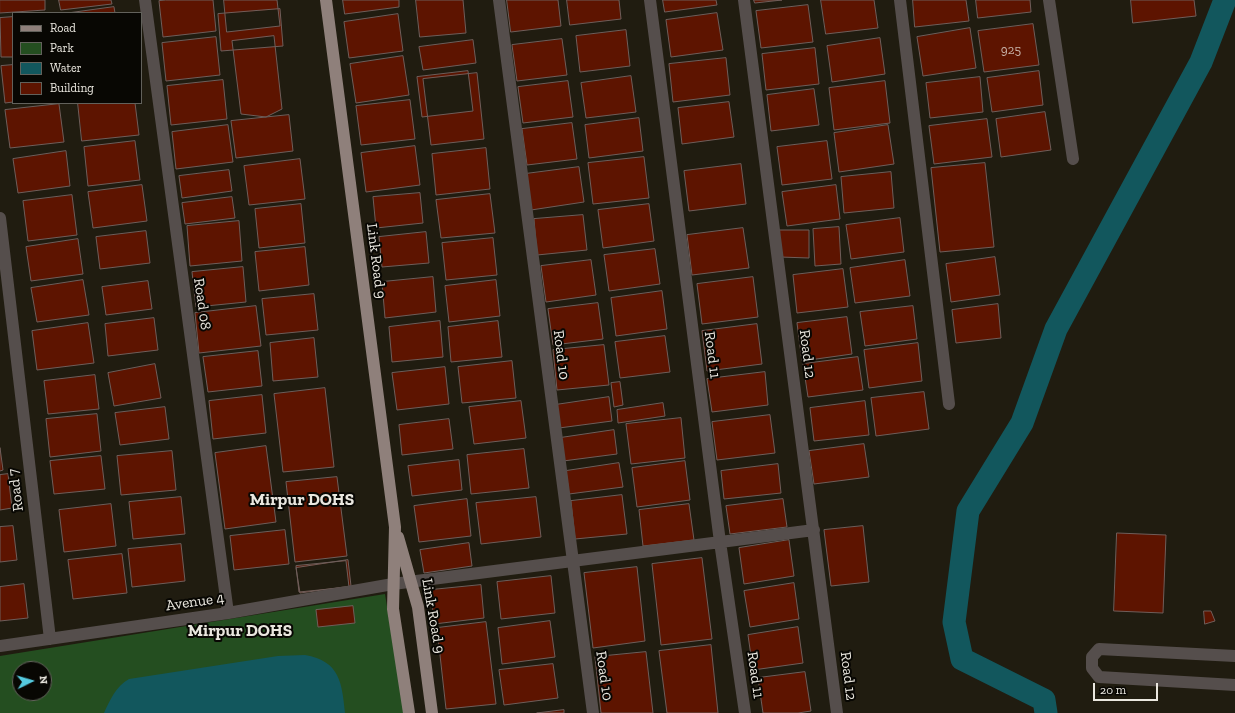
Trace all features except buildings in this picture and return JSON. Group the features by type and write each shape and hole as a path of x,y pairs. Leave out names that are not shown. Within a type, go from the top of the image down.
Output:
{"main road":[{"name":"Link Road 9","path":"326,0 395,527 418,607 432,713"},
{"name":"Link Road 9","path":"395,527 393,609 409,713"}],"street":[{"name":"Road 08","path":"145,0 228,613"},
{"name":"Road 10","path":"499,0 593,713"},
{"name":"Road 11","path":"650,0 720,542 745,713"},
{"name":"Road 12","path":"744,0 837,713"},
{"path":"900,0 949,404"},
{"path":"1049,0 1073,159"},
{"name":"Road 7","path":"0,218 50,639"},
{"name":"Avenue 4","path":"0,646 228,613 393,584 814,530"},
{"path":"1235,656 1099,649 1092,657 1092,668 1098,677 1235,685"}],"green space":[{"path":"385,594 404,713 0,713 0,656"}],"water":[{"path":"305,655 326,662 337,675 342,692 345,713 104,713 117,689 129,679 278,656"}],"waterway":[{"path":"1046,713 1044,700 962,659 954,622 968,511 1022,423 1056,329 1201,62 1225,0"}],"district":[{"name":"Mirpur DOHS","path":"302,500"},
{"name":"Mirpur DOHS","path":"240,631"}]}
